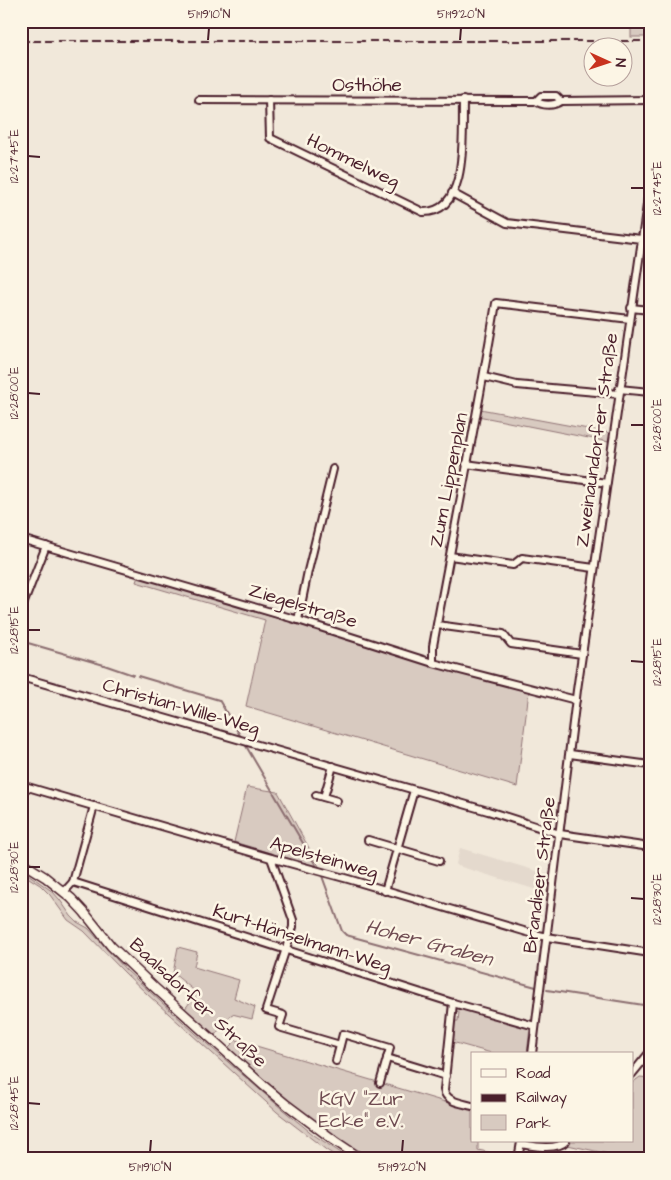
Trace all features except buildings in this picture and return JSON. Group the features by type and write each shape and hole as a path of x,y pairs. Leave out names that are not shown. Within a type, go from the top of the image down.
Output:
{"main road":[{"name":"Baalsdorfer Straße","path":"21,862 64,892 84,912 111,946 154,987 287,1105 362,1159"}],"street":[{"name":"Osthöhe","path":"199,100 536,101 541,105 556,104 561,100 650,100"},
{"name":"Hommelweg","path":"269,100 270,138 423,212 440,209 448,201 452,193"},
{"path":"463,100 461,167 452,193 507,223 641,239"},
{"name":"Zweinaundorfer Straße","path":"576,700 650,184"},
{"name":"Zum Lippenplan","path":"433,663 433,646 466,464 484,378 496,303 630,319"},
{"path":"631,308 650,310"},
{"path":"484,378 517,385 619,392 650,392"},
{"path":"466,464 607,483"},
{"path":"298,620 333,469"},
{"name":"Ziegelstraße","path":"21,539 298,620 433,663 576,700"},
{"path":"21,610 46,546"},
{"path":"450,556 513,565 522,558 594,568"},
{"path":"437,625 503,634 511,644 582,654"},
{"name":"Christian-Wille-Weg","path":"21,677 488,811 560,834 650,847"},
{"name":"Brandiser Straße","path":"532,1052 576,700"},
{"path":"570,754 650,765"},
{"path":"324,798 333,766"},
{"name":"Apelsteinweg","path":"21,785 547,938 650,953"},
{"path":"385,891 414,790"},
{"path":"316,795 336,801"},
{"path":"64,892 73,882 94,806"},
{"path":"368,840 439,861"},
{"path":"271,858 293,920 293,927 266,1010 282,1016 279,1027 340,1045"},
{"name":"Kurt-Hänselmann-Weg","path":"73,882 453,1003 536,1026"},
{"path":"453,1003 444,1090 445,1095 449,1099 471,1106"},
{"path":"336,1061 343,1034 390,1048 380,1083"},
{"path":"634,1072 650,1052"},
{"path":"387,1058 446,1076"},
{"path":"518,1159 521,1143 546,1147 565,1142"}],"shaded area":[{"path":"460,848 550,875 547,893 458,866 456,864"}],"green space":[{"path":"631,21 650,21 650,37 631,37"},
{"path":"480,409 610,433 609,442 478,416"},
{"path":"138,576 529,691 517,787 246,706 265,620 136,582"},
{"path":"247,787 278,792 320,868 234,842"},
{"path":"21,869 53,892 77,922 88,928 126,970 205,1042 314,1135 350,1159 340,1159 277,1112 147,994 84,931 68,920 50,895 40,885 21,873"},
{"path":"178,947 197,952 194,967 239,980 234,998 255,1007 252,1019 232,1014 214,1036 184,1010 197,993 173,973"},
{"path":"457,1008 530,1028 527,1052 488,1052 452,1042 454,1021 458,1021 459,1012 455,1011"},
{"name":"KGV \"Zur Ecke\" e.V.","path":"236,1040 471,1110 471,1142 478,1142 478,1150 492,1153 491,1159 367,1159 297,1108 228,1048"},
{"path":"640,1077 650,1078 650,1159 632,1159 563,1144 566,1142 634,1142 634,1082"}],"waterway":[{"name":"Hoher Graben","path":"21,641 133,675"},
{"name":"Hoher Graben","path":"138,676 219,700 241,737"},
{"name":"Hoher Graben","path":"246,746 317,867"},
{"name":"Hoher Graben","path":"322,876 342,931 346,935 536,987"},
{"name":"Hoher Graben","path":"547,990 650,1006"}],"railway":[{"path":"21,41 650,41"}]}
